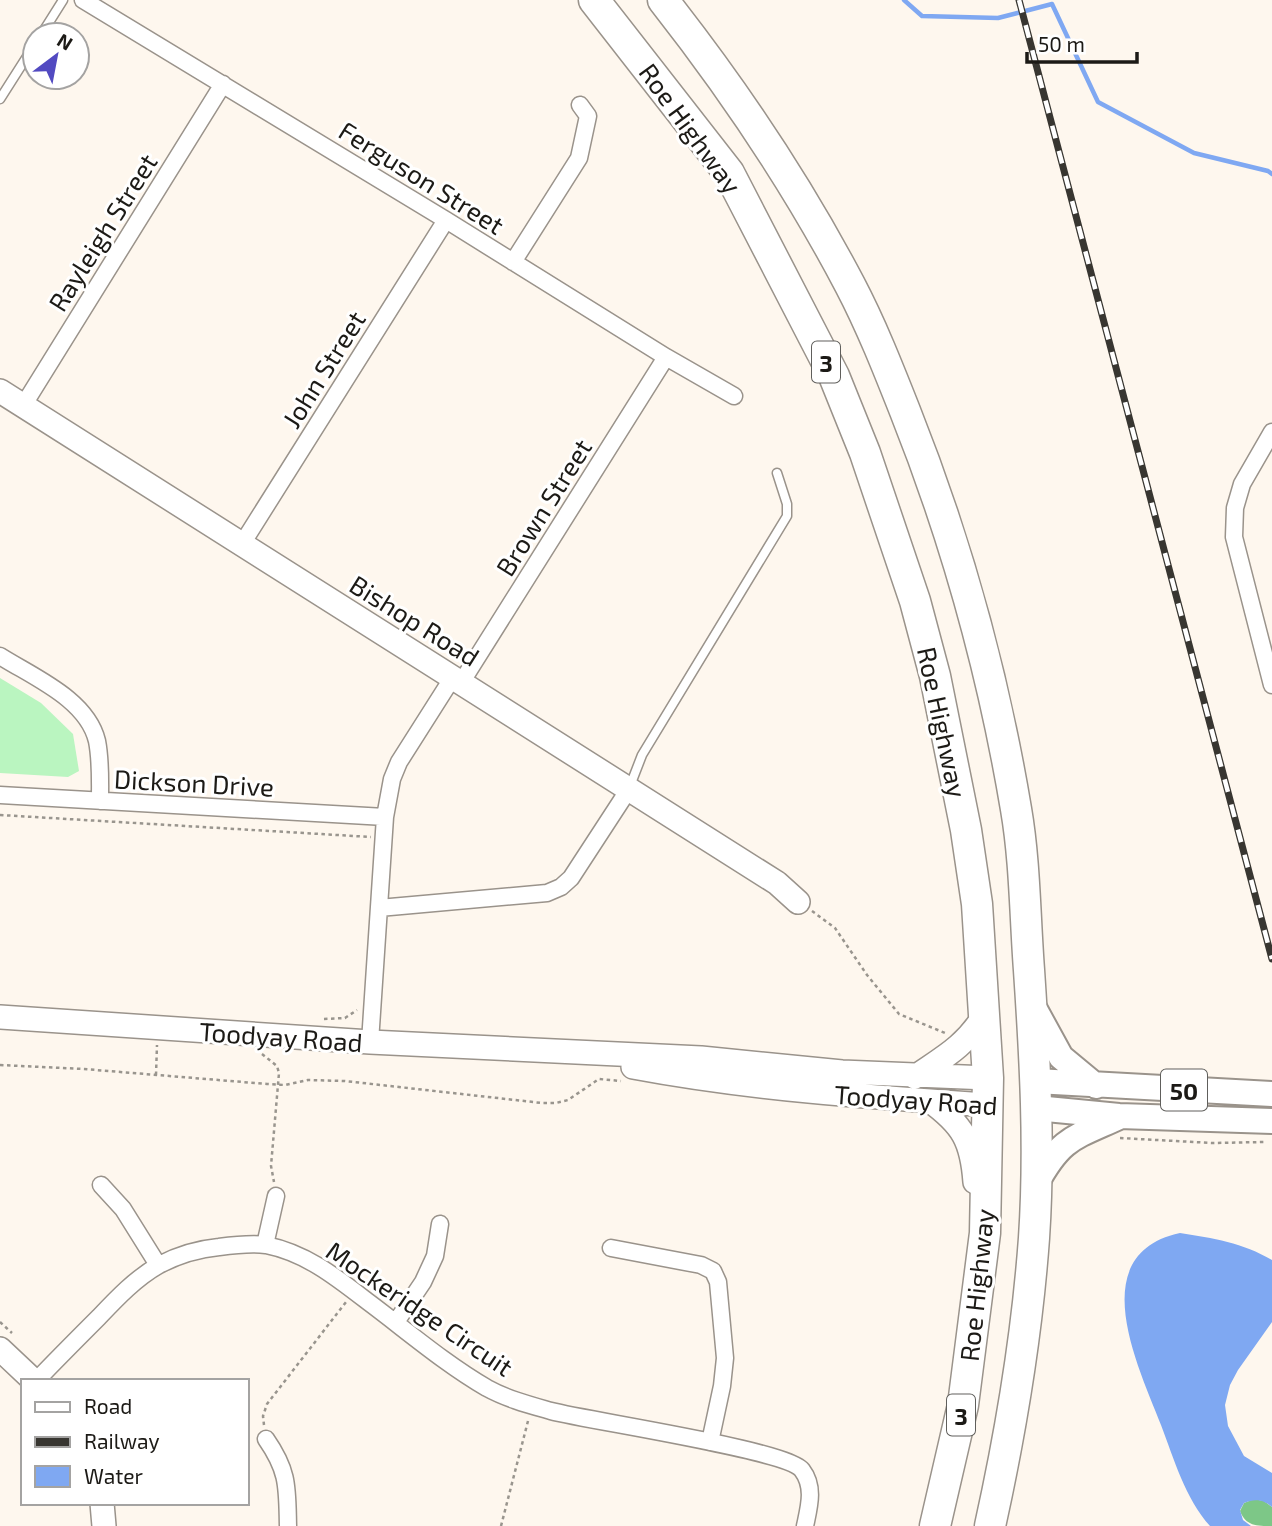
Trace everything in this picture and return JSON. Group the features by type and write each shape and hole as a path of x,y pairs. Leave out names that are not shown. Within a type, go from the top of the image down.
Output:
{"highway":[{"name":"Roe Highway","path":"594,0 729,173 834,376 865,453 915,601 935,676 966,830 977,904 988,1092 985,1233 963,1405 935,1526"},
{"name":"Roe Highway","path":"663,0 763,136 850,285 878,345 927,466 970,601 1000,723 1017,813 1036,1095 1036,1184 1034,1237 1020,1368 990,1526"},
{"name":"Toodyay Road","path":"988,1092 1036,1095"}],"main road":[{"name":"Bishop Road","path":"0,391 777,883 798,902"},
{"path":"1031,1003 1061,1057 1096,1086"},
{"path":"915,1077 954,1052 984,1016"},
{"name":"Toodyay Road","path":"0,1017 370,1042 701,1058 915,1077 988,1092"},
{"name":"Toodyay Road","path":"562,1053 699,1079 930,1101 988,1092"},
{"name":"Toodyay Road","path":"1036,1095 1096,1086 1272,1094"},
{"name":"Toodyay Road","path":"1036,1095 1119,1116 1272,1121"},
{"path":"930,1101 954,1119 969,1143 974,1161 977,1203 985,1233"},
{"path":"1036,1184 1050,1159 1064,1144 1080,1133 1119,1116"},
{"path":"0,1349 33,1379"},
{"path":"102,1505 104,1526"}],"street":[{"name":"Ferguson Street","path":"83,0 734,396"},
{"name":"Rayleigh Street","path":"23,406 223,84"},
{"path":"513,262 579,158 588,116 580,105"},
{"name":"John Street","path":"243,544 446,220"},
{"name":"Brown Street","path":"370,1042 385,817 392,779 400,762 457,680 666,357"},
{"path":"1272,432 1242,484 1235,508 1234,537 1272,685"},
{"path":"0,656 63,696 79,709 90,723 100,762 100,801"},
{"path":"379,908 547,893 561,887 580,866 629,789"},
{"name":"Dickson Drive","path":"0,796 385,817"},
{"path":"101,1185 123,1209 158,1265"},
{"path":"265,1245 276,1196"},
{"path":"396,1322 423,1282 435,1256 440,1224"},
{"name":"Mockeridge Circuit","path":"37,1379 123,1292 158,1265 204,1248 265,1245 323,1267 489,1390 574,1417 710,1442 784,1460 800,1468 808,1481 811,1498 805,1526"},
{"path":"611,1248 701,1265 713,1271 718,1282 725,1358 710,1442"},
{"path":"266,1439 285,1473 288,1526"}],"lane":[{"path":"50,21 63,0"},
{"path":"0,99 21,66"},
{"path":"629,789 642,755 787,516 787,504 777,473"}],"path":[{"path":"0,815 371,837"},
{"path":"798,902 829,921 867,975 899,1014 948,1034 962,1044"},
{"path":"314,1018 345,1018 352,1015 360,1004"},
{"path":"258,1034 260,1052 277,1066 278,1085 271,1166 276,1196"},
{"path":"156,1075 158,1042"},
{"path":"0,1065 278,1085 308,1080 345,1081 556,1103 568,1100 599,1079 629,1082"},
{"path":"266,1439 263,1416 267,1404 347,1301"},
{"path":"501,1526 530,1414"}],"green space":[{"path":"0,678 41,703 73,734 79,771 68,777 0,773"},
{"path":"1254,1499 1264,1501 1272,1507 1272,1526 1252,1524 1242,1516 1240,1511 1244,1503"}],"water":[{"path":"1180,1233 1239,1245 1272,1260 1272,1322 1238,1370 1230,1385 1225,1405 1228,1426 1244,1456 1272,1473 1272,1507 1255,1500 1244,1503 1240,1510 1243,1520 1251,1526 1210,1526 1201,1515 1181,1478 1131,1344 1125,1287 1133,1264 1150,1245"}],"waterway":[{"path":"904,0 922,16 998,18 1052,4 1098,102 1194,153 1272,174"}],"railway":[{"path":"1019,0 1272,959"}]}
